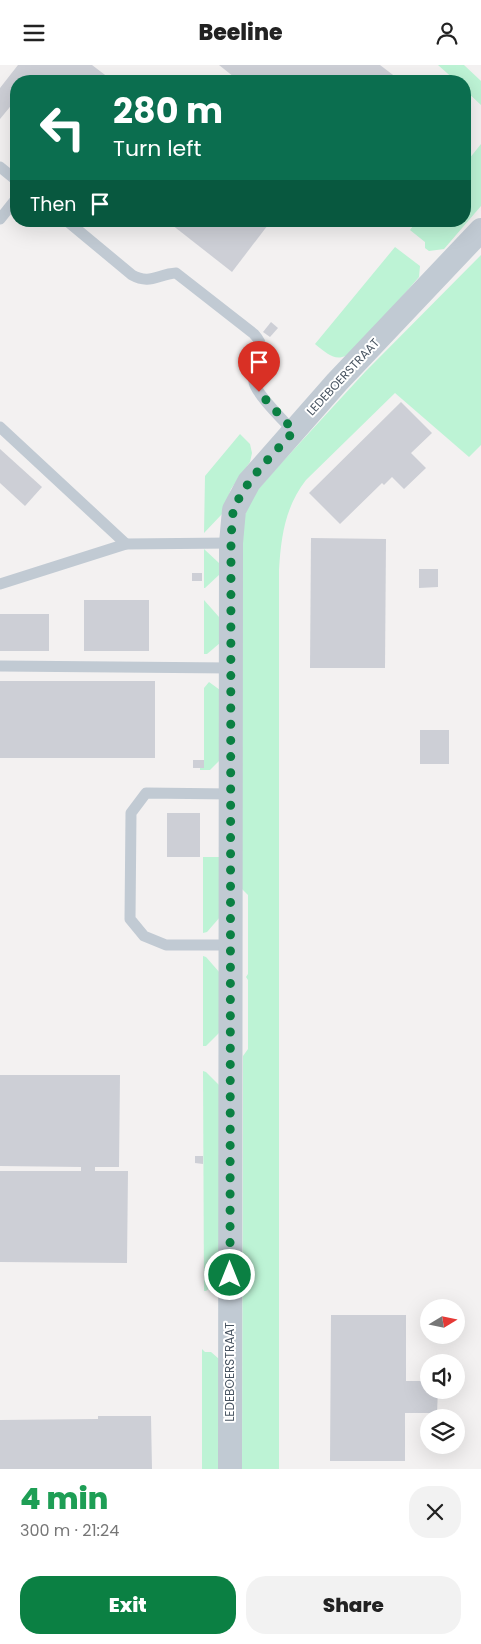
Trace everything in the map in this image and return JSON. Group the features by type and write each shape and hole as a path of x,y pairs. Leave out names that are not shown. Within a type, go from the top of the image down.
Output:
{"street":[{"name":"LEDEBOERSTRAAT","path":"230,1469 231,543 234,510 249,482 337,383 481,230"}],"lane":[{"path":"0,167 10,175"},
{"path":"0,219 10,206"},
{"path":"74,227 132,275 140,279 149,280 166,274 176,273 254,334 260,342 262,352 254,371 254,382 259,392 294,431"},
{"path":"0,427 126,544"},
{"path":"0,584 126,544 231,543"},
{"path":"0,666 231,668"},
{"path":"231,794 146,793 131,813 130,919 144,936 166,945 231,945"}],"green space":[{"path":"438,65 464,65 481,81 481,105 471,96 471,75 449,75"},
{"path":"481,144 481,206 471,218 471,156"},
{"path":"412,227 463,227 444,249 429,251 425,248 425,242 410,230"},
{"path":"395,247 420,266 419,277 355,351 343,357 334,357 325,352 315,344"},
{"path":"481,255 481,445 469,457 395,393 306,480 293,501 285,523 279,570 279,1469 242,1469 243,1056 248,1049 248,980 246,977 248,974 248,895 242,889 242,534 244,517 254,494 275,470 365,372"},
{"path":"240,434 250,444 252,453 250,462 231,489 222,514 204,533 205,476"},
{"path":"204,549 219,563 220,574 205,588 204,588"},
{"path":"204,600 219,617 220,643 207,654 204,654"},
{"path":"209,682 220,690 220,760 210,770 200,770 200,768 204,768 204,688"},
{"path":"203,857 220,857 220,917 207,932 203,933"},
{"path":"203,956 220,973 220,1032 206,1046 203,1046"},
{"path":"203,1071 220,1086 220,1280 206,1291 204,1291"},
{"path":"202,1349 205,1352 211,1352 219,1359 220,1469 202,1469"}],"building":[{"path":"18,65 92,65 105,75 10,75"},
{"path":"219,65 380,65 393,75 232,75"},
{"path":"10,75 10,107 0,119 0,88"},
{"path":"175,227 266,227 232,272"},
{"path":"271,322 278,328 270,337 263,332"},
{"path":"401,402 432,433 411,453 426,468 404,489 392,477 384,485 382,483 340,524 309,493"},
{"path":"0,449 42,487 25,506 0,483"},
{"path":"311,538 386,539 385,668 310,668"},
{"path":"419,569 438,569 438,587 419,588"},
{"path":"192,573 202,573 202,581 192,581"},
{"path":"84,600 149,600 149,651 84,651"},
{"path":"0,614 49,614 49,651 0,651"},
{"path":"0,681 155,681 155,758 0,758"},
{"path":"420,730 449,730 449,764 420,764"},
{"path":"193,760 204,760 204,768 193,768"},
{"path":"167,813 200,813 200,857 167,857"},
{"path":"0,1075 120,1075 119,1167 95,1167 95,1171 128,1171 127,1263 0,1262 0,1171 81,1171 81,1167 0,1166"},
{"path":"195,1156 203,1156 203,1164 195,1163"},
{"path":"331,1315 406,1315 406,1381 420,1381 420,1399 438,1399 437,1409 420,1409 420,1413 405,1413 405,1461 330,1461"},
{"path":"98,1416 151,1416 152,1469 0,1469 0,1420 98,1419"}],"route":[{"path":"230,1275 231,543 234,510 249,482 294,431 259,392"}]}
